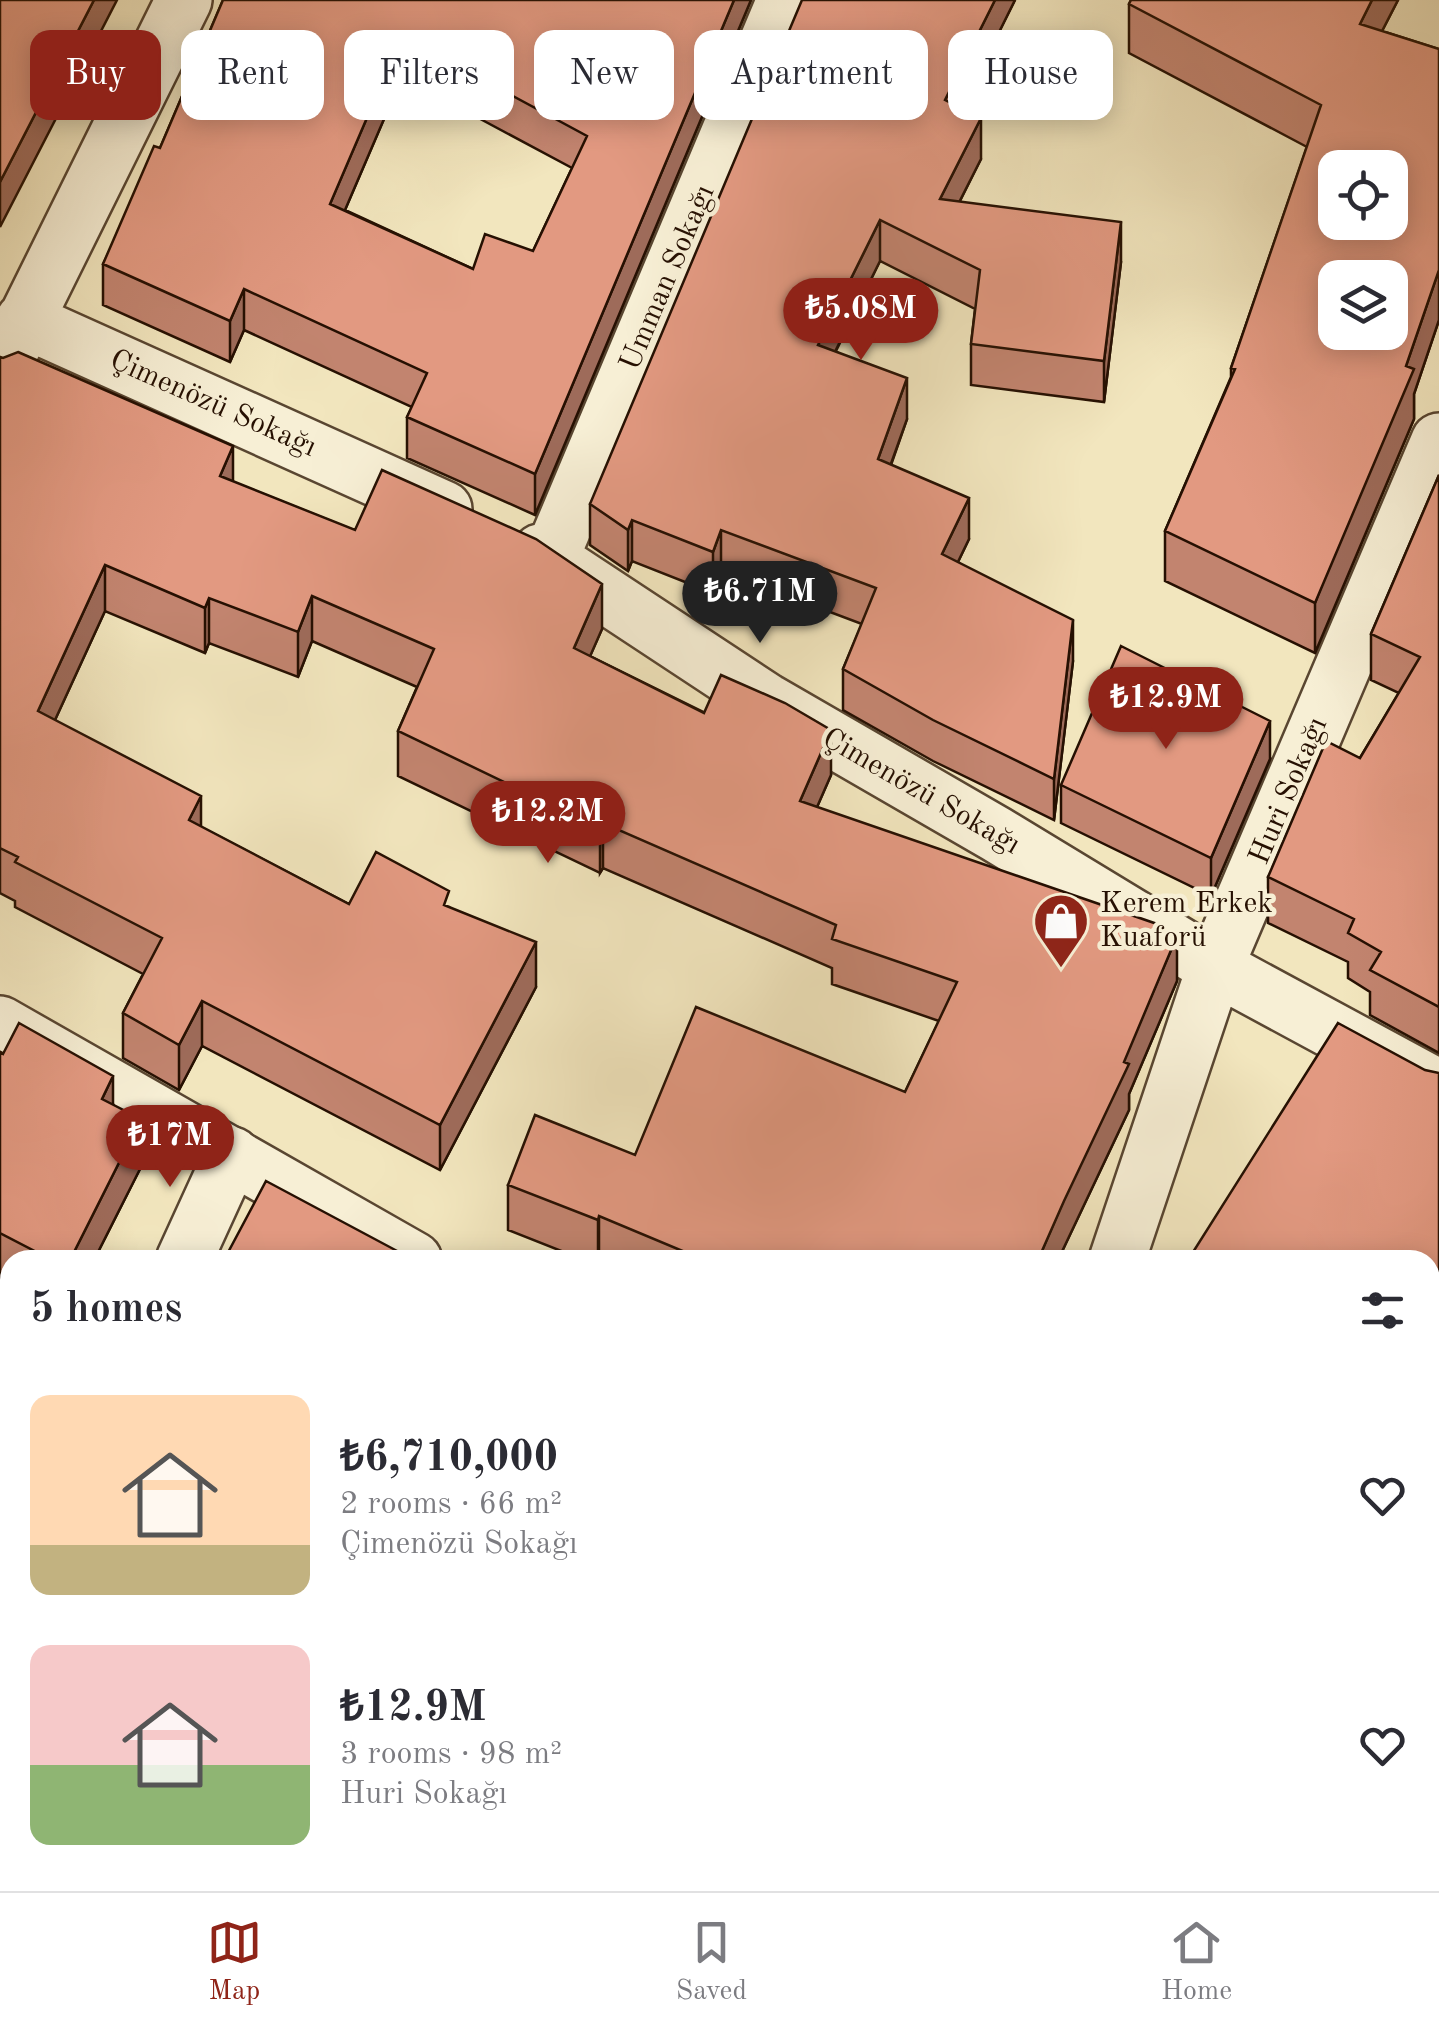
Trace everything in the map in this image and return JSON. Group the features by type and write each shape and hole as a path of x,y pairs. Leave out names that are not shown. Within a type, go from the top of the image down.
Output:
{"street":[{"path":"0,372 184,0"},
{"name":"Umman Sokağı","path":"550,557 785,0"},
{"name":"Çimenözü Sokağı","path":"24,320 550,557 766,702 996,834 1215,967 1439,1088"},
{"name":"Huri Sokağı","path":"1120,1250 1215,967 1439,441"},
{"path":"0,1024 397,1250"},
{"path":"189,1250 232,1155"}],"building":[{"path":"0,0 94,0 79,30 30,30 32,120 0,182"},
{"path":"223,0 734,0 721,30 694,30 694,95 535,474 407,417 427,373 244,289 230,321 103,264 154,146 160,148 181,99 181,120 324,120 324,30 210,30","holes":["344,30 514,30 514,97 534,107 534,30 674,30 674,120 557,120 587,136 533,251 485,234 473,269 330,204 366,120 344,120"]},
{"path":"802,0 995,0 980,30 948,30 948,120 980,120 940,199 1121,222 1104,361 971,344 980,270 880,220 818,345 907,378 878,459 969,498 942,554 1073,620 1054,779 933,720 843,669 876,588 721,530 713,552 632,520 628,530 590,504 752,120 928,120 928,30 789,30"},
{"path":"1131,0 1372,0 1360,24 1439,49 1439,270 1406,366 1414,369 1315,603 1165,531 1235,369 1231,368 1321,105 1129,4"},
{"path":"18,352 233,446 220,476 355,530 382,470 536,539 602,584 574,648 704,713 721,675 785,703 831,730 800,801 1160,925 1177,936 1124,1062 1129,1064 1042,1250 680,1250 599,1216 598,1220 508,1185 535,1115 635,1155 696,1007 905,1092 957,982 832,939 836,925 603,823 600,828 398,731 434,649 312,596 298,632 209,598 205,608 105,565 38,711 201,796 189,820 349,904 376,852 449,891 444,905 536,942 440,1125 202,1001 179,1045 123,1013 162,938 15,862 18,857 0,848 0,357"},
{"path":"1439,475 1439,1007 1370,970 1381,952 1348,933 1354,919 1268,877 1326,741 1360,758 1420,657 1371,634"},
{"path":"1121,646 1270,721 1211,858 1061,785"},
{"path":"19,1023 113,1076 102,1099 141,1119 75,1250 33,1250 0,1233 0,1052 3,1054"},
{"path":"1338,1023 1425,1070 1439,1073 1439,1250 1194,1250"},
{"path":"266,1181 395,1250 229,1250"}],"place":[{"name":"Kerem Erkek Kuaforü","path":"1061,970"}]}
